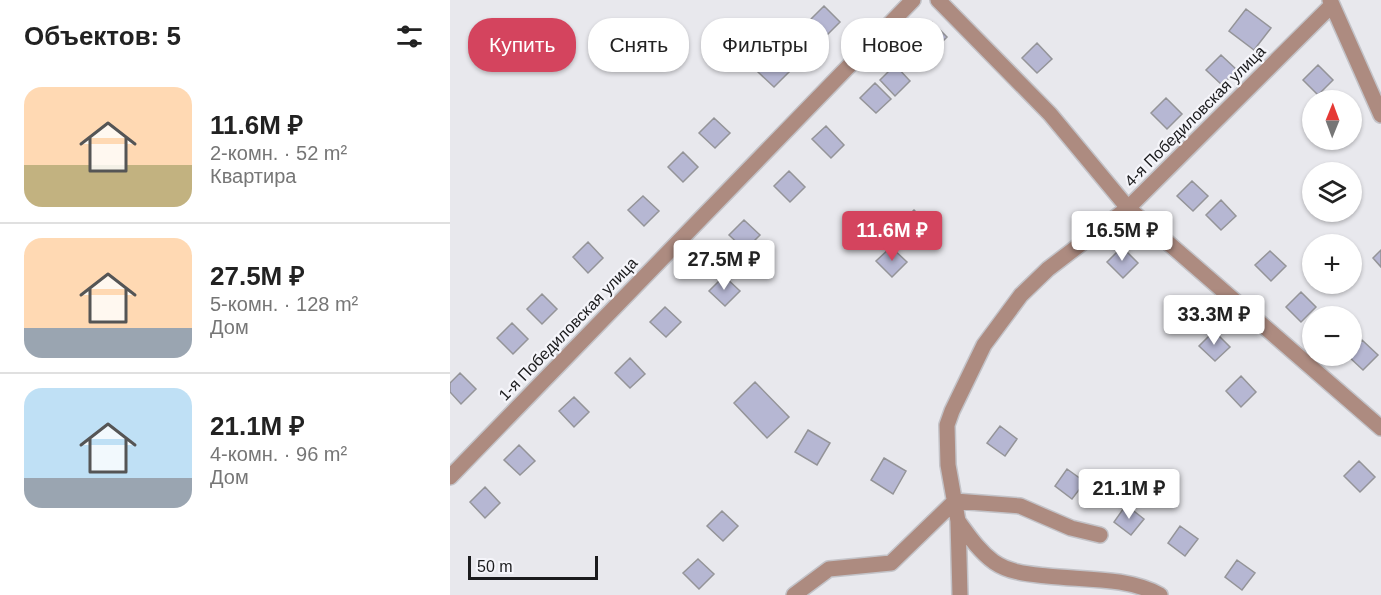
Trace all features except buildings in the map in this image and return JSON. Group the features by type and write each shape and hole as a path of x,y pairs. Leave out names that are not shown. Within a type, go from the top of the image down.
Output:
{"street":[{"name":"1-я Победиловская улица","path":"450,477 914,0"},
{"path":"938,0 1050,114 1128,208 1381,428"},
{"path":"1331,2 1381,115"},
{"name":"4-я Победиловская улица","path":"960,595 958,521 948,465 947,425 984,345 1021,295 1048,269 1128,208 1331,2"},
{"path":"794,595 830,569 891,562 955,501 1020,506 1071,528 1100,535"},
{"path":"958,521 979,549 997,564 1021,574 1125,584 1151,590 1160,595"}]}
